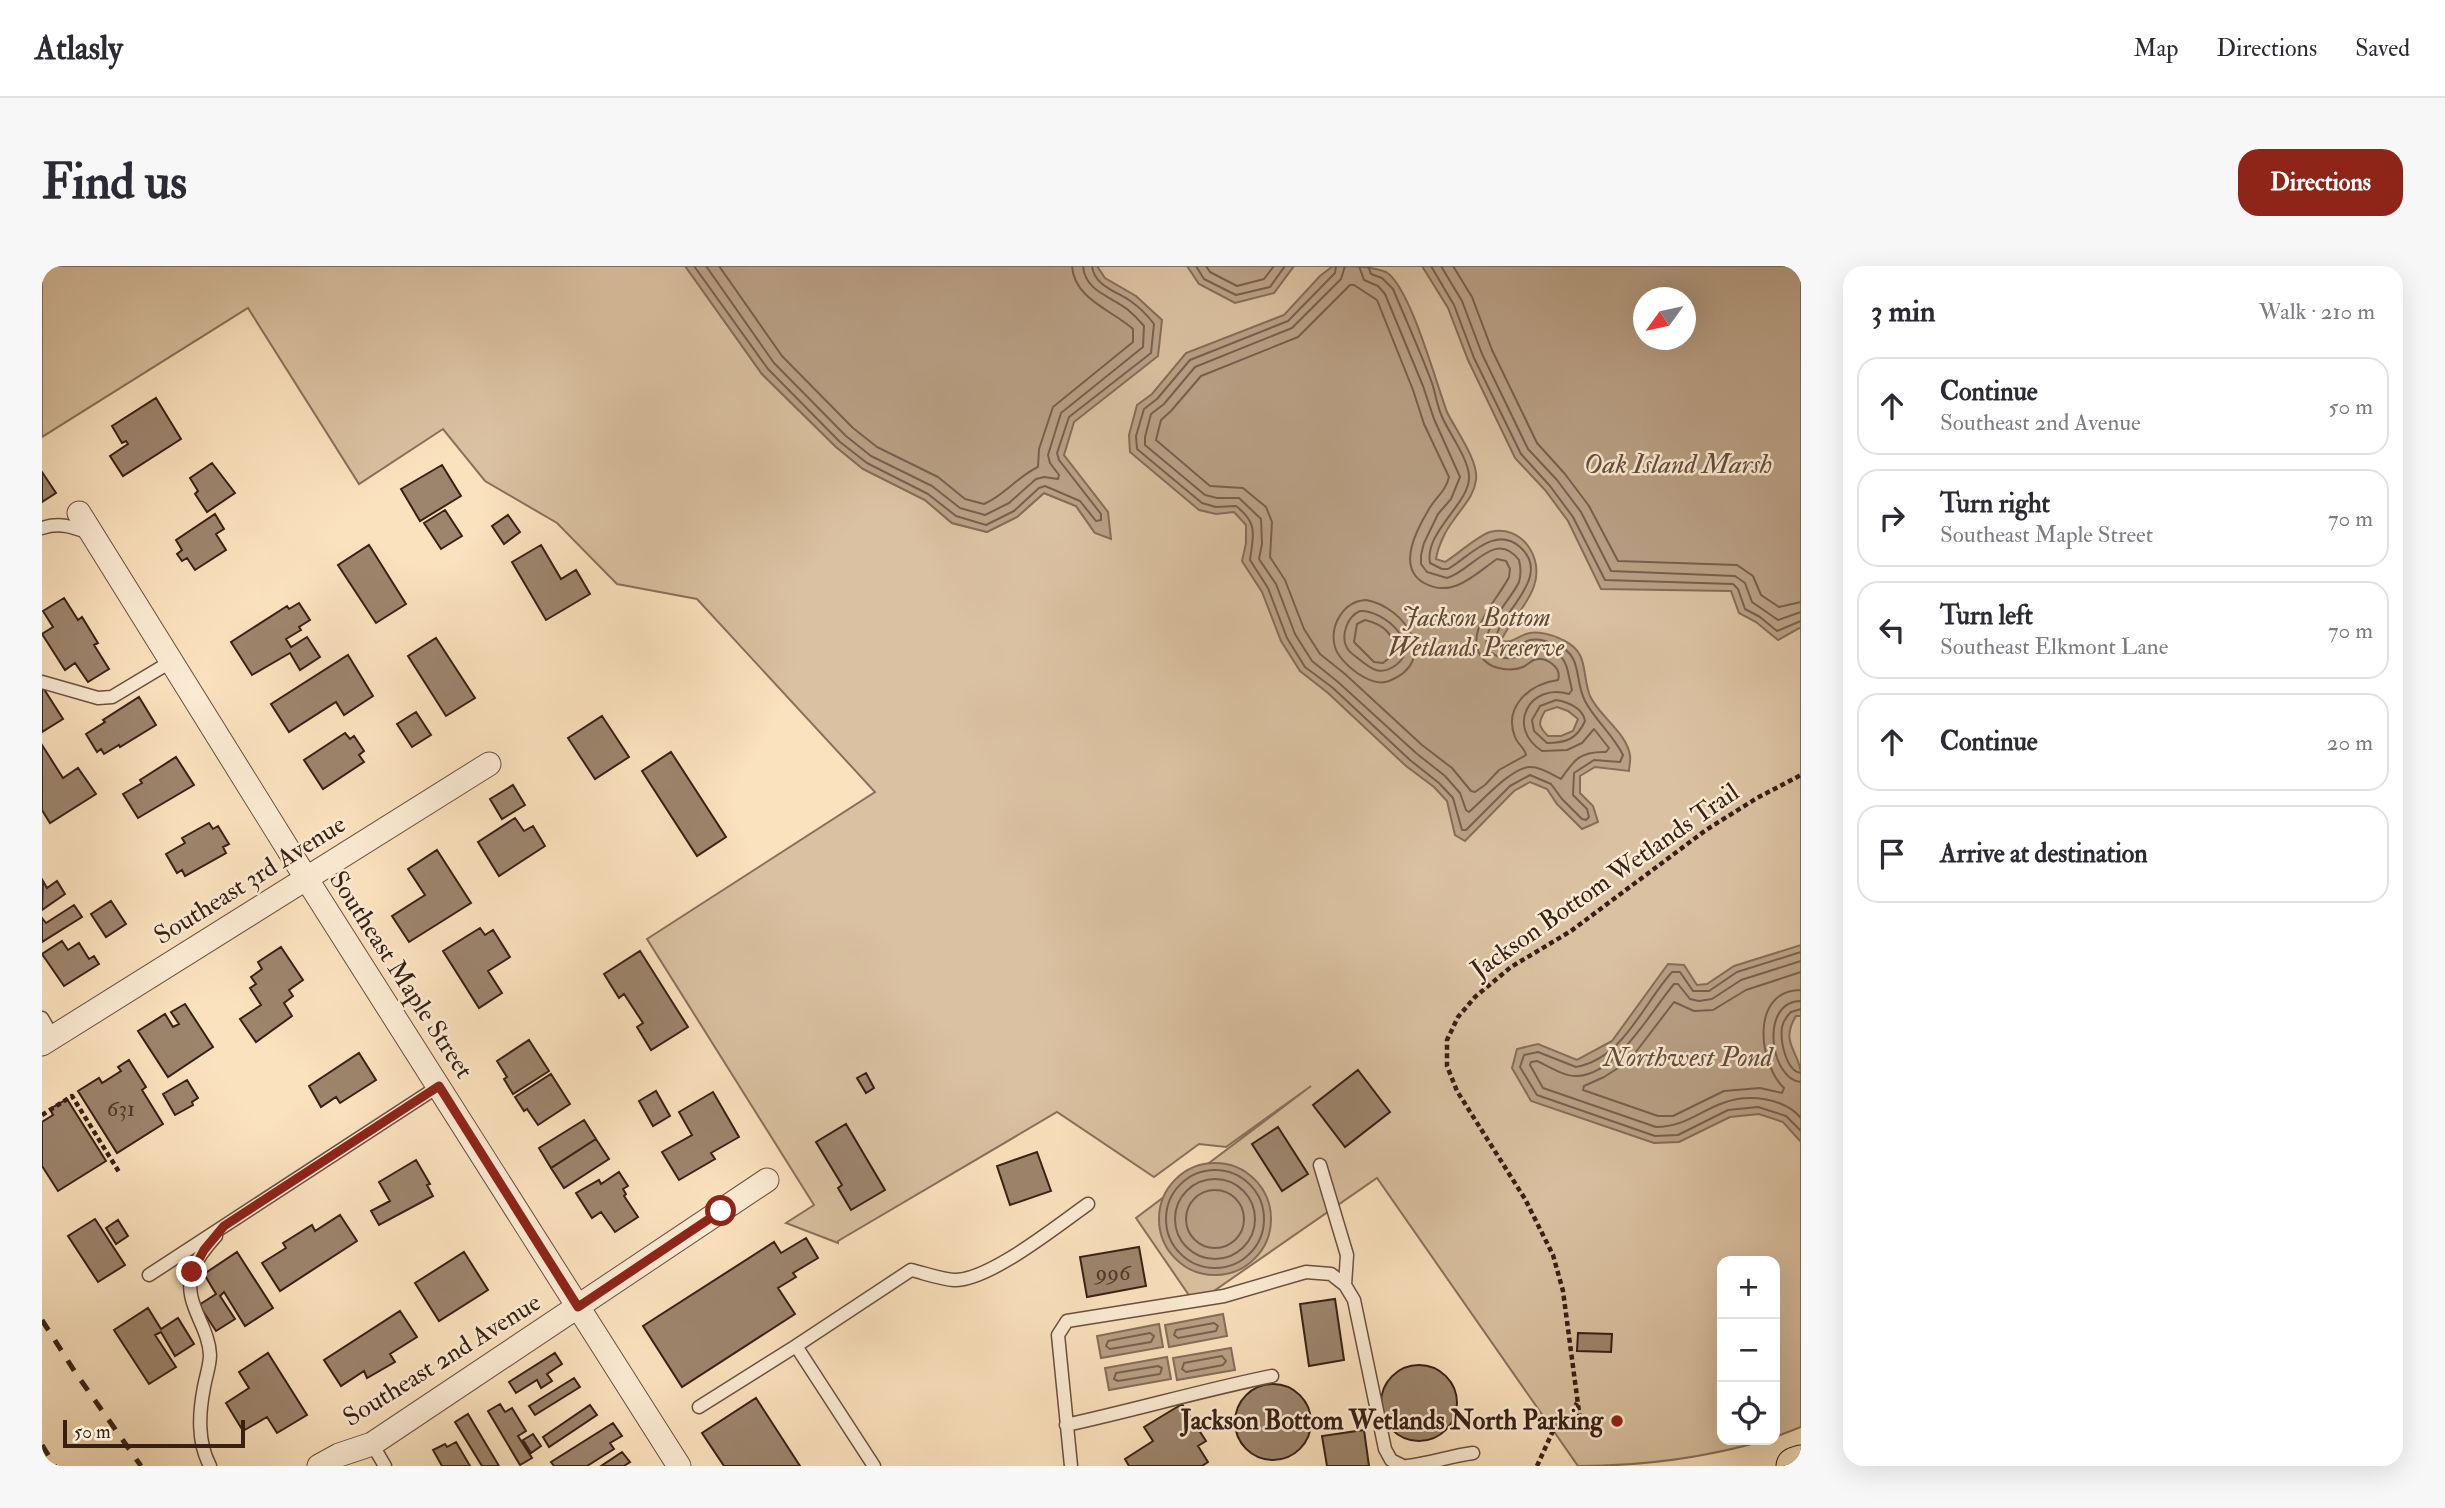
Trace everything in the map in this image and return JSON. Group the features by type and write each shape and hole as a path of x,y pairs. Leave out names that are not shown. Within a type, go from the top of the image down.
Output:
{"main road":[{"path":"1795,1466 1801,1464"}],"street":[{"name":"Southeast Maple Street","path":"79,513 306,878 679,1466"},
{"name":"Southeast 3rd Avenue","path":"46,1033 306,878 489,764"},
{"name":"Southeast 2nd Avenue","path":"319,1466 339,1455 372,1444 767,1180"}],"lane":[{"path":"42,528 53,524 68,525 93,535"},
{"path":"42,682 98,698 112,697 172,660"},
{"path":"149,1275 439,1086"},
{"path":"1320,1166 1347,1255 1345,1285"},
{"path":"699,1407 911,1270 955,1280 984,1272 1011,1257 1088,1204"},
{"path":"210,1466 205,1457 199,1426 210,1359 209,1340 197,1319 190,1296 192,1272 204,1250 224,1226"},
{"path":"1071,1466 1058,1335 1067,1321 1224,1296 1306,1272 1331,1274 1345,1285 1354,1300 1385,1449 1391,1460 1405,1466 1473,1453"},
{"path":"796,1346 874,1466"},
{"path":"1066,1425 1212,1388 1272,1376"},
{"path":"372,1444 385,1466"}],"path":[{"name":"Jackson Bottom Wetlands Trail","path":"1581,1427 1563,1291 1553,1255 1525,1199 1457,1091 1447,1066 1447,1040 1458,1017 1475,997 1511,967 1571,931 1706,830 1757,798 1801,775"},
{"path":"42,1115 72,1096 119,1172"},
{"path":"1537,1466 1557,1422 1566,1422 1578,1402"}],"green space":[{"name":"Jackson Bottom Wetlands Preserve","path":"42,266 696,266 689,271 762,374 836,447 863,469 925,500 952,523 987,532 1017,517 1044,493 1076,506 1095,533 930,266 1801,266 1801,1427 1780,1435 1780,1256 1717,1256 1717,1445 1747,1445 1673,1460 1626,1464 1578,1466 1377,1178 1195,1304 1136,1218 1311,1086 1226,1147 1199,1144 1154,1177 1057,1112 838,1243 786,1223 814,1205 647,939 875,792 697,599 617,584 557,523 485,481 443,429 359,484 248,308 42,437"}],"water":[{"path":"685,266 1097,266 1105,278 1136,296 1162,320 1158,356 1074,422 1064,455 1108,512 1111,539 1095,533 1076,506 1044,493 1017,517 987,532 952,523 925,500 863,469 836,447 762,374"},
{"path":"1187,266 1294,266 1274,293 1235,303 1199,284"},
{"path":"1333,266 1380,270 1395,281 1404,296 1447,412 1476,472 1473,492 1445,534 1436,559 1445,562 1490,532 1512,533 1528,545 1536,565 1534,586 1501,641 1511,641 1530,633 1545,634 1572,645 1581,657 1590,696 1618,731 1628,747 1630,757 1629,771 1595,767 1580,776 1580,793 1593,806 1598,822 1582,829 1557,804 1547,789 1530,782 1514,791 1465,841 1455,835 1447,801 1434,787 1406,766 1328,693 1300,671 1281,641 1262,592 1242,561 1246,525 1234,512 1216,514 1199,510 1130,452 1129,435 1137,405 1152,394 1186,353 1284,315 1320,276","holes":["1557,707 1578,719 1573,731 1561,736 1548,736 1542,730 1540,724 1545,711"]},
{"name":"Oak Island Marsh","path":"1422,266 1801,266 1801,627 1778,640 1756,622 1739,613 1731,591 1601,589 1568,521 1545,490 1515,458 1468,360 1448,308"},
{"name":"Northwest Pond","path":"1801,945 1801,1016 1796,1016 1789,1033 1801,1074 1801,1142 1783,1122 1759,1114 1730,1117 1679,1142 1654,1143 1531,1101 1512,1068 1517,1049 1538,1044 1577,1060 1612,1041 1668,964 1684,965 1697,985 1707,984 1734,966"},
{"path":"1215,1163 1236,1167 1255,1179 1267,1198 1271,1219 1267,1240 1255,1259 1236,1271 1215,1275 1194,1271 1175,1259 1163,1240 1159,1219 1163,1198 1175,1179 1194,1167"},
{"path":"1223,1314 1227,1336 1169,1347 1165,1325"},
{"path":"1159,1324 1163,1347 1101,1358 1097,1336"},
{"path":"1231,1348 1235,1370 1177,1380 1173,1358"},
{"path":"1167,1357 1171,1379 1109,1390 1105,1368"}],"building":[{"path":"156,398 181,439 123,476 110,456 128,444 126,441 122,443 112,426"},
{"path":"212,463 235,493 207,512 195,494 198,491 190,478"},
{"path":"442,465 461,496 420,521 401,489"},
{"path":"42,472 56,493 42,502"},
{"path":"445,510 462,536 441,549 424,523"},
{"path":"215,514 224,529 216,534 226,550 195,570 187,558 182,561 177,554 182,550 176,540"},
{"path":"508,515 520,532 504,544 492,526"},
{"path":"369,545 406,604 376,623 338,565"},
{"path":"541,545 561,579 576,570 590,594 546,620 512,562"},
{"path":"64,598 78,620 82,617 98,643 94,645 109,669 88,682 75,663 65,670 42,634 53,627 43,611"},
{"path":"299,603 310,620 299,627 301,630 286,639 291,647 307,637 320,657 300,670 290,653 252,675 231,642 287,606 289,609"},
{"path":"436,638 475,698 446,716 408,656"},
{"path":"348,655 373,696 344,715 336,702 289,732 271,704"},
{"path":"42,686 63,719 42,732"},
{"path":"139,697 156,725 120,747 119,745 104,754 101,749 97,752 86,734"},
{"path":"416,712 431,735 412,747 397,724"},
{"path":"602,716 629,757 595,779 568,738"},
{"path":"345,733 350,739 354,736 364,751 359,755 364,762 323,789 304,760"},
{"path":"42,745 63,778 78,768 96,794 50,823 42,810"},
{"path":"671,752 726,837 697,856 642,771"},
{"path":"176,757 194,785 138,818 123,794"},
{"path":"513,785 525,805 502,819 490,799"},
{"path":"515,818 524,831 533,826 545,846 499,876 478,842"},
{"path":"209,823 213,829 218,826 229,844 223,847 226,853 185,876 182,870 177,873 166,854 185,843 182,838"},
{"path":"437,850 471,903 409,942 392,916 425,895 408,869"},
{"path":"43,881 47,888 57,881 65,894 42,910"},
{"path":"111,901 126,924 106,937 91,914"},
{"path":"74,905 82,917 42,942 42,918 46,923"},
{"path":"480,928 485,935 493,930 510,957 488,971 502,993 479,1008 443,951"},
{"path":"62,941 68,950 79,943 89,959 94,956 99,964 64,986 42,954"},
{"path":"281,947 303,980 289,990 293,996 284,1003 292,1016 256,1042 240,1019 261,1005 250,988 256,984 251,977 262,969 258,962"},
{"path":"640,951 688,1027 651,1050 637,1027 643,1023 624,994 619,998 604,974"},
{"path":"185,1004 213,1047 168,1077 138,1031 165,1014 173,1027 179,1024 171,1012"},
{"path":"529,1040 549,1071 513,1094 497,1061"},
{"path":"359,1053 376,1080 340,1103 336,1097 321,1107 309,1086"},
{"path":"129,1060 146,1087 142,1090 163,1124 117,1153 78,1091 99,1078 102,1083 121,1071 118,1067"},
{"path":"1358,1070 1390,1112 1345,1147 1313,1105"},
{"path":"866,1073 874,1088 866,1093 857,1078"},
{"path":"551,1074 570,1104 538,1125 515,1097"},
{"path":"187,1080 198,1098 192,1102 193,1105 175,1115 163,1094"},
{"path":"656,1091 670,1116 653,1126 639,1101"},
{"path":"713,1092 739,1137 711,1153 715,1159 679,1180 662,1152 692,1135 679,1112"},
{"path":"67,1099 106,1161 58,1191 42,1166 42,1122 53,1115 50,1109"},
{"path":"584,1120 596,1139 551,1168 539,1148"},
{"path":"846,1124 885,1190 851,1210 838,1188 842,1185 816,1142"},
{"path":"1278,1127 1308,1174 1282,1191 1252,1144"},
{"path":"596,1139 609,1159 564,1188 551,1168"},
{"path":"1037,1152 1051,1191 1010,1205 997,1166"},
{"path":"416,1160 430,1184 427,1185 433,1196 379,1225 371,1211 390,1201 379,1182"},
{"path":"619,1172 628,1186 623,1189 626,1194 624,1196 638,1217 615,1232 601,1212 592,1218 576,1193 599,1180 601,1184"},
{"path":"340,1215 357,1241 280,1291 262,1263 286,1248 283,1243 312,1225 315,1231"},
{"path":"95,1219 125,1265 98,1282 68,1236"},
{"path":"118,1220 128,1236 116,1244 106,1228"},
{"path":"806,1238 818,1258 793,1273 796,1277 778,1288 795,1314 682,1387 643,1326 774,1242 781,1253"},
{"path":"1139,1247 1146,1286 1087,1297 1080,1257"},
{"path":"237,1252 273,1308 245,1326 224,1292 220,1296 235,1319 216,1331 199,1305 216,1294 204,1274"},
{"path":"464,1252 488,1290 439,1321 415,1283"},
{"path":"1335,1299 1344,1360 1309,1366 1300,1304"},
{"path":"148,1308 161,1329 178,1318 194,1344 175,1356 161,1332 155,1335 176,1367 149,1384 114,1330"},
{"path":"400,1311 417,1337 390,1354 395,1362 367,1378 364,1371 341,1386 324,1360"},
{"path":"1578,1333 1612,1334 1611,1352 1577,1351"},
{"path":"268,1353 307,1415 277,1433 267,1417 243,1431 226,1403 249,1388 239,1372"},
{"path":"555,1353 562,1364 547,1374 552,1381 541,1388 537,1380 516,1393 509,1382"},
{"path":"1419,1365 1433,1368 1446,1376 1454,1389 1457,1403 1454,1417 1446,1430 1433,1438 1419,1441 1405,1438 1392,1430 1384,1417 1381,1403 1384,1389 1392,1376 1405,1368"},
{"path":"574,1378 580,1387 535,1415 529,1406"},
{"path":"1273,1384 1287,1387 1300,1395 1308,1408 1311,1422 1308,1436 1300,1449 1287,1457 1273,1460 1259,1457 1246,1449 1238,1436 1235,1422 1238,1408 1246,1395 1259,1387"},
{"path":"756,1398 800,1466 724,1466 702,1433"},
{"path":"500,1404 505,1412 512,1408 526,1431 518,1436 532,1458 520,1465 488,1411"},
{"path":"1182,1404 1206,1441 1198,1446 1208,1462 1202,1466 1129,1466 1125,1459 1153,1441 1144,1427"},
{"path":"590,1405 597,1415 549,1447 543,1437"},
{"path":"468,1414 499,1466 482,1466 455,1422"},
{"path":"613,1423 622,1436 610,1443 614,1449 587,1466 554,1466 551,1462"},
{"path":"1364,1430 1369,1466 1327,1466 1322,1436"},
{"path":"533,1434 541,1446 531,1453 523,1440"},
{"path":"456,1442 470,1466 442,1466 433,1450"},
{"path":"622,1452 630,1462 624,1466 601,1466"}],"railway":[{"path":"42,1320 141,1466"},
{"path":"42,1445 55,1466"}],"place":[{"name":"Jackson Bottom Wetlands North Parking","path":"1617,1421"}],"route":[{"path":"192,1272 204,1250 224,1226 439,1086 578,1307 721,1211"}]}
